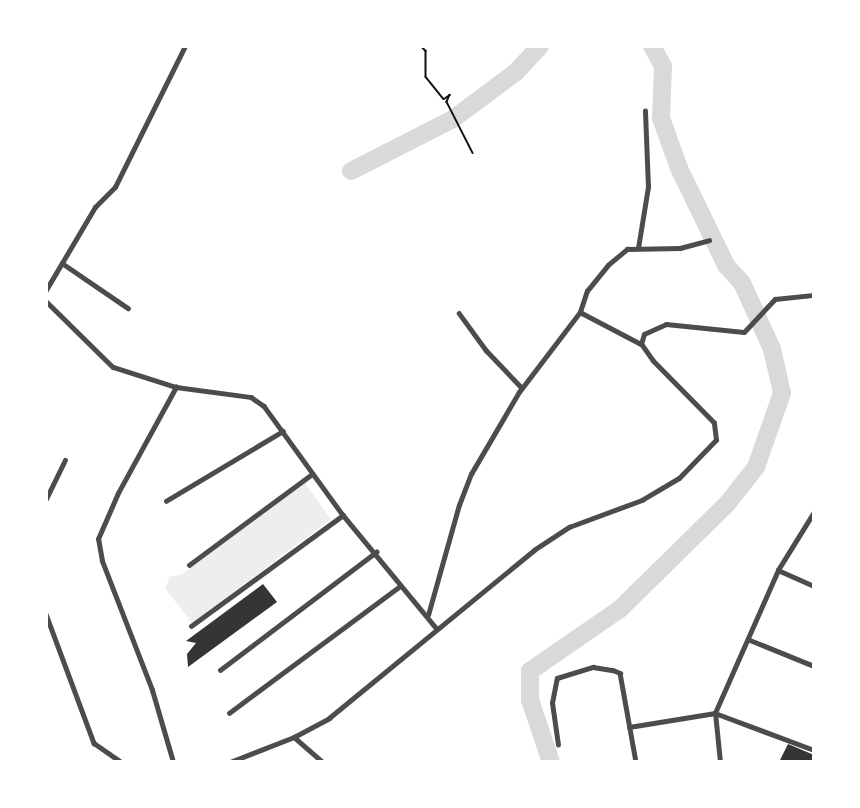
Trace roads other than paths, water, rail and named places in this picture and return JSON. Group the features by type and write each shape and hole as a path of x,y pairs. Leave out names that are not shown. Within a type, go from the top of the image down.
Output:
{"street":[{"path":"46,290 95,207 115,187 185,46"},
{"path":"638,248 648,187 645,111"},
{"path":"428,615 471,474 522,388 580,312 587,291 608,265 627,249 680,248 709,240"},
{"path":"62,263 128,308"},
{"path":"640,344 644,334 666,324 750,330 780,296 813,296"},
{"path":"46,302 113,367 176,387 251,397 283,431 343,515 376,552 400,586 428,615 436,628"},
{"path":"230,762 294,737 329,718 436,628 569,526 642,500 679,478 716,440 714,423 640,344 580,312"},
{"path":"459,313 486,350 522,388"},
{"path":"173,762 152,690 102,561 98,539 118,493 176,387"},
{"path":"166,501 283,431"},
{"path":"46,499 65,460"},
{"path":"189,565 312,474"},
{"path":"720,762 715,713 750,640 778,570 813,512"},
{"path":"191,626 343,515"},
{"path":"220,669 376,552"},
{"path":"778,570 813,586"},
{"path":"229,713 400,586"},
{"path":"46,614 94,743 121,762"},
{"path":"750,640 813,666"},
{"path":"558,745 552,703 555,684 566,674 593,667 620,673 636,762"},
{"path":"629,727 715,713 813,750"},
{"path":"294,737 323,762"}],"waterway":[{"path":"351,171 453,119 516,72 540,46"},
{"path":"551,762 530,700 530,671 620,609 727,504 756,467 782,393 772,349 742,283 726,265 679,168 661,118 663,66 652,46"}]}
